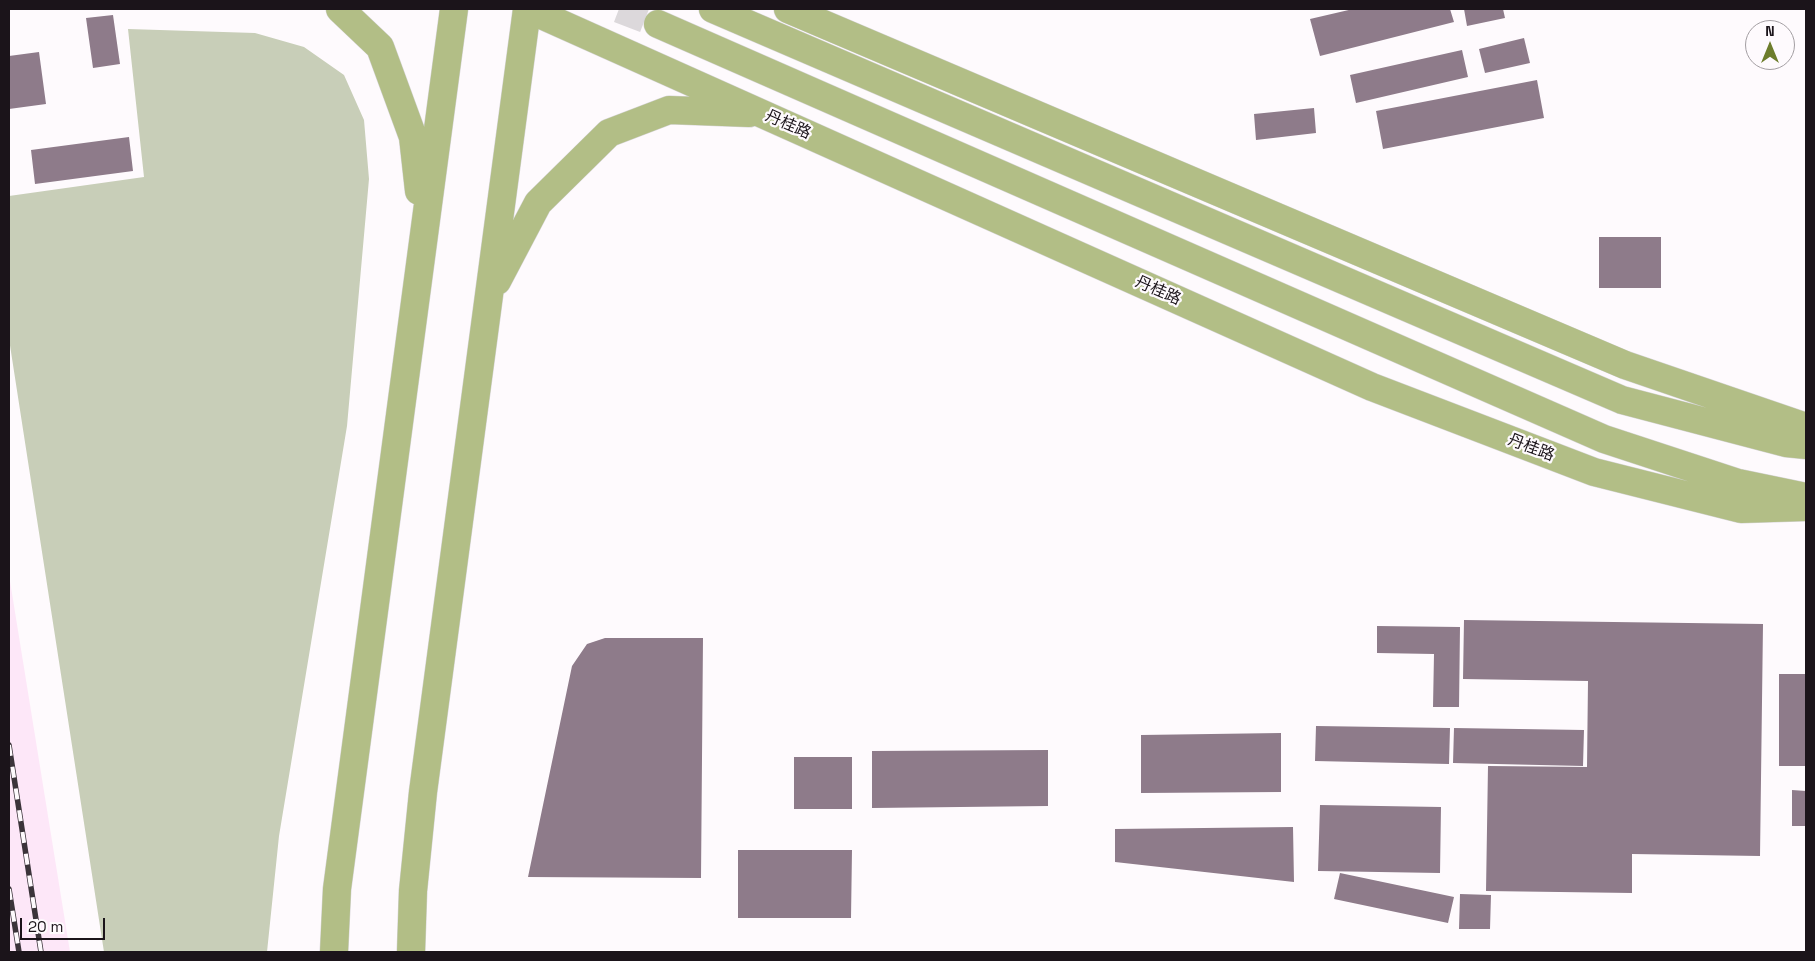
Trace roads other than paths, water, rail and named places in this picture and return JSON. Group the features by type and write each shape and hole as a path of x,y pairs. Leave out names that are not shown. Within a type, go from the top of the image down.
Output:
{"main road":[{"path":"340,9 380,47 414,137 424,236"},
{"path":"334,952 337,889 454,9"},
{"path":"410,952 413,891 423,792 528,9"},
{"name":"丹桂路","path":"528,9 1372,387 1594,472 1741,509 1806,507"},
{"path":"712,9 1622,400 1786,442 1806,445"},
{"path":"788,9 806,14 1625,365 1806,427"},
{"path":"658,24 1604,439 1738,483 1806,498"},
{"path":"489,296 538,203 609,133 670,110 762,113"}],"tunnel":[{"path":"619,9 658,24"}],"railway":[{"path":"9,745 41,952"},
{"path":"9,889 19,952"}]}
